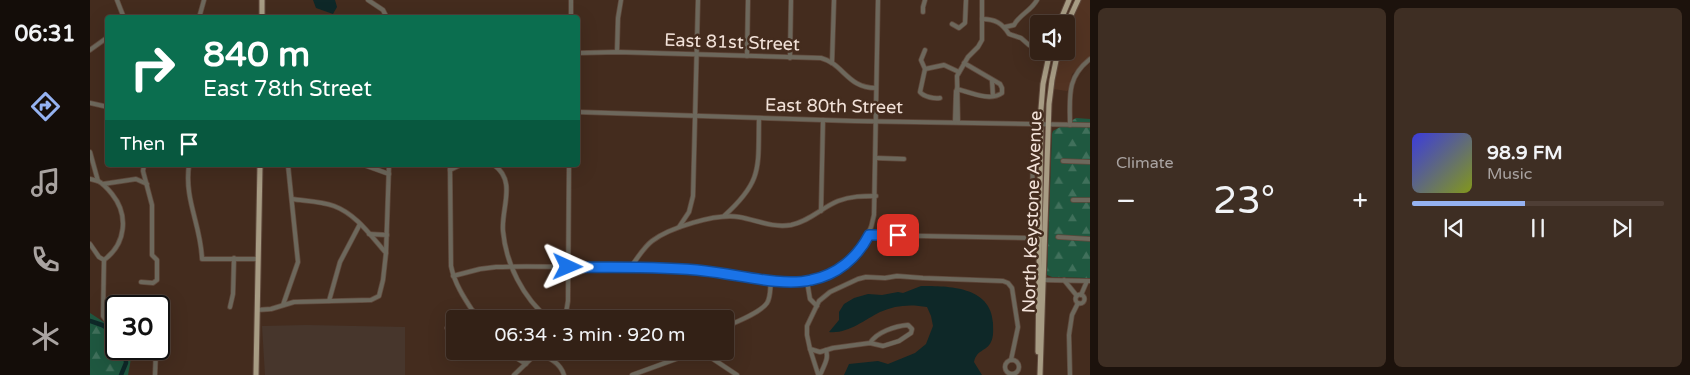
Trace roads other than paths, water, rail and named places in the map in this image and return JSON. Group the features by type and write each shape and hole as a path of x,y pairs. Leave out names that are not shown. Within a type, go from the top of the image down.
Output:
{"main road":[{"path":"262,0 262,15"},
{"path":"1063,15 1069,0"},
{"path":"1071,15 1078,0"},
{"name":"North Keystone Avenue","path":"1039,375 1041,124 1043,89 1048,60"},
{"name":"North Keystone Avenue","path":"1039,375 1044,280 1048,124 1050,90 1056,60"},
{"path":"256,375 260,167"}],"street":[{"path":"116,0 123,15"},
{"path":"200,15 204,0"},
{"path":"368,0 383,10 386,15"},
{"path":"571,0 571,15"},
{"path":"617,52 618,18 621,0"},
{"path":"677,229 688,214 693,200 698,0"},
{"path":"747,56 748,0"},
{"path":"790,58 791,0"},
{"path":"834,0 832,63 856,84 876,88"},
{"path":"453,276 480,269 568,267 702,270 771,280 807,281 824,276 843,266 857,253 869,235 874,215 876,196 878,0"},
{"path":"924,12 925,0"},
{"path":"952,24 959,28 966,22 966,0"},
{"path":"956,122 959,72 981,41 982,0"},
{"path":"1005,28 1014,25 1019,16 1032,8 1036,1"},
{"path":"982,19 994,20 1005,28 1009,34 1021,38 1029,45"},
{"path":"1014,25 1017,36"},
{"path":"90,50 105,39"},
{"path":"925,50 921,60 926,69 921,93 922,95 937,99 940,98"},
{"name":"East 81st Street","path":"580,53 617,52 821,58 832,63"},
{"path":"1070,125 1072,82 1077,71 1090,59"},
{"path":"957,89 980,96 1000,95 1002,91 1001,86 964,63"},
{"path":"926,69 943,65 959,72"},
{"path":"992,81 993,96"},
{"path":"90,103 105,106"},
{"name":"East 80th Street","path":"580,112 876,122 1090,125"},
{"path":"724,216 744,197 755,178 758,160 759,118"},
{"path":"821,211 823,120"},
{"name":"North Keystone Avenue","path":"869,235 1032,238 1033,124"},
{"path":"90,152 98,182"},
{"path":"876,158 904,158"},
{"path":"1063,161 1090,162"},
{"path":"141,282 153,283 156,280 157,260 152,255 152,205 143,171 144,167"},
{"path":"189,167 189,197 200,238 202,258 258,258"},
{"path":"283,306 298,263 288,167"},
{"path":"370,167 389,174"},
{"path":"257,310 272,309 294,302 370,300 378,297 383,280 386,253 389,167"},
{"path":"450,167 450,255 453,276 472,310"},
{"path":"496,167 501,171 506,182 503,228 511,267 528,298 540,310"},
{"path":"567,310 569,167"},
{"path":"136,180 143,171"},
{"path":"90,179 103,184 119,203 124,222 119,243 104,260 103,316 105,319"},
{"path":"103,184 136,180 147,184"},
{"path":"630,268 646,246 677,229 724,216 737,216 767,225 783,226 802,222 846,198 876,196"},
{"path":"292,199 326,203 335,206 360,224 386,253"},
{"path":"1073,200 1090,200"},
{"path":"329,301 340,262 360,224"},
{"path":"369,234 387,235"},
{"path":"1058,237 1090,238"},
{"path":"90,244 104,260"},
{"path":"230,307 233,294 234,258"},
{"path":"826,350 826,361 821,373 818,374 806,336 807,326 817,306 824,296 830,292 866,277 902,276 1003,281 1009,284 1013,290 1018,327 1011,360 1007,362 1005,367 1011,375 1018,372 1020,366 1017,361 1011,360"},
{"path":"734,323 765,306 771,280"},
{"path":"1044,280 1088,281 1081,296 1076,299 1077,305 1071,338 1072,375"},
{"path":"1064,280 1070,289 1081,296 1090,298"},
{"path":"807,281 810,299 817,306"},
{"path":"1077,305 1083,302 1081,296"},
{"path":"810,348 818,352 870,344 883,346 910,335 912,328 906,325 892,329 874,338 870,344"},
{"path":"155,375 156,360"},
{"path":"520,360 526,364"},
{"path":"514,375 530,360"},
{"path":"553,360 561,367 564,375"},
{"path":"632,375 674,360"},
{"path":"713,360 737,375"}],"water":[{"path":"313,0 335,0 337,7 333,14 316,8"},
{"path":"921,286 955,288 976,295 985,302 990,311 993,332 989,345 975,358 974,362 982,375 844,375 849,364 878,361 888,364 915,353 926,344 933,326 927,307 903,306 880,312 849,329 829,332 839,320 839,312 844,304 854,298 868,294 903,293"}],"waterway":[{"path":"90,321 105,327"},
{"path":"121,375 126,360"}]}
